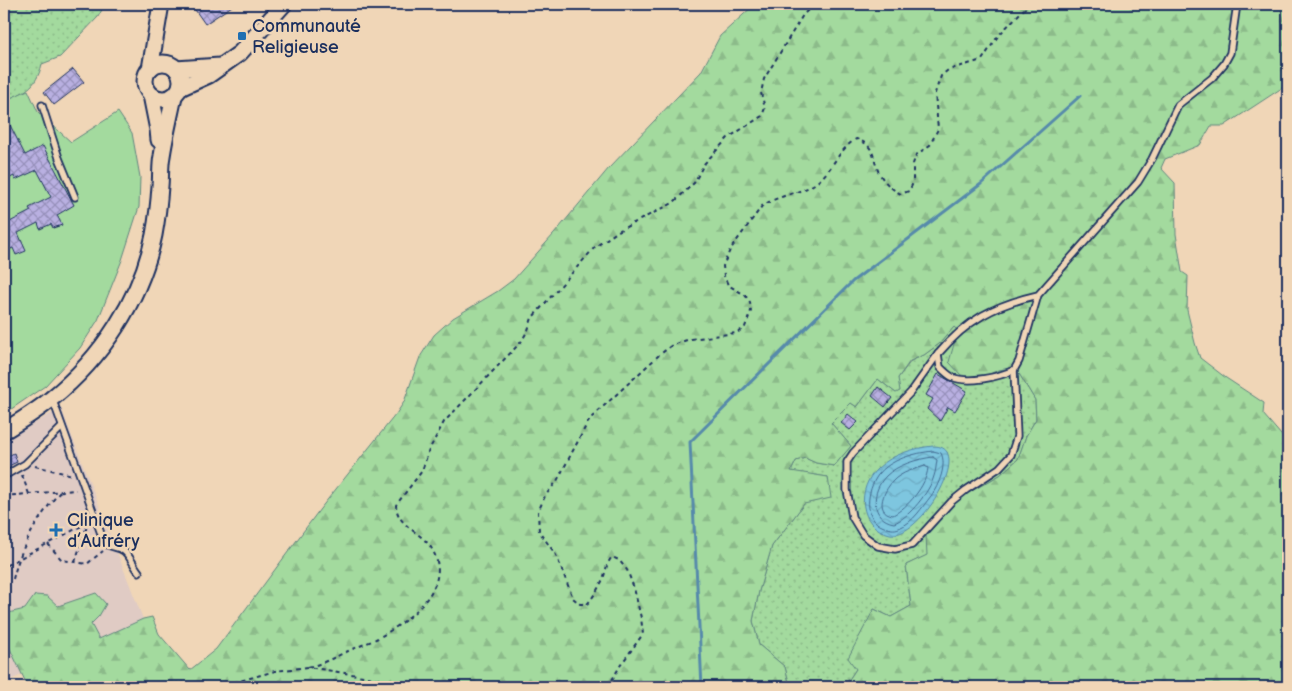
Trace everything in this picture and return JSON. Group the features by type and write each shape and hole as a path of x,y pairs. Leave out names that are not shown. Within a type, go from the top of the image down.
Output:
{"street":[{"path":"160,8 150,69 145,81 146,89 151,95 159,99 169,98 209,75 230,60 244,48 284,4"},
{"path":"4,431 50,400 73,380 99,351 132,299 145,268 154,237 162,157 181,78 173,67 162,43 160,8"},
{"path":"150,69 160,64 173,67 220,66"},
{"path":"151,95 162,157"}],"lane":[{"path":"1038,295 1012,301 991,310 954,335 911,392 853,453 848,462 847,490 852,517 863,535 878,546 895,549 912,545 951,502 998,468 1011,455 1017,436 1014,370 1019,361 1038,295 1138,182 1152,159 1178,105 1212,78 1224,64 1230,53 1236,4"},
{"path":"42,105 74,197"},
{"path":"938,354 940,367 952,377 989,379 1014,370"},
{"path":"50,400 55,406 104,542 108,546 124,551 139,572"},
{"path":"4,476 25,464 62,427"}],"path":[{"path":"227,687 236,682 275,671 325,663 378,638 407,618 429,597 439,574 434,551 424,539 398,517 396,505 422,470 444,422 521,342 532,318 595,247 620,230 673,203 694,183 704,164 728,138 762,116 765,108 761,93 764,79 803,15 814,4"},
{"path":"608,687 642,634 641,618 634,588 619,560 612,557 608,562 602,580 588,604 580,604 573,598 556,554 539,531 538,512 545,496 557,482 587,424 592,417 672,345 690,339 737,333 745,328 752,311 750,302 744,295 728,285 723,266 730,250 762,206 769,201 813,185 822,178 848,143 856,139 864,142 871,148 876,167 886,184 901,194 909,191 913,183 913,164 916,156 930,145 938,129 935,92 941,76 948,70 982,60 998,36 1023,10 1036,4"},
{"path":"25,464 80,477"},
{"path":"19,468 29,494"},
{"path":"4,496 85,490"},
{"path":"12,579 18,560 43,512 60,492"},
{"path":"7,565 96,519"},
{"path":"75,562 88,523"},
{"path":"48,544 62,560 87,564 108,546"},
{"path":"308,667 416,687"},
{"path":"167,687 181,682 191,687"}],"shaded area":[{"name":"Clinique d’Aufréry","path":"61,408 143,619 4,683 4,441"}],"green space":[{"path":"4,4 105,4 98,17 60,57 42,64 40,72 29,88 4,101"},
{"path":"755,4 1288,4 1288,84 1224,126 1211,126 1200,145 1165,159 1161,168 1175,183 1176,234 1182,272 1188,276 1187,310 1200,358 1264,403 1263,414 1288,443 1288,687 844,687 856,669 848,658 874,609 891,617 911,606 906,565 927,555 926,535 961,497 1000,475 1018,459 1026,436 1036,419 1035,400 1015,367 999,370 979,378 961,375 949,362 954,344 961,333 954,327 939,344 924,355 910,361 898,378 900,391 896,393 878,379 857,407 851,403 831,423 851,446 834,466 816,463 805,458 796,461 791,471 828,477 831,498 804,504 772,546 759,591 753,621 759,645 785,667 790,687 28,687 4,636 4,614 25,609 35,595 47,596 58,606 96,593 106,604 99,616 91,624 99,639 143,619 152,617 159,634 190,670 216,649 320,509 396,414 404,402 420,357 434,335 453,318 514,279 609,168 701,72 720,36"},
{"path":"28,90 38,112 71,142 118,112 132,133 140,177 139,207 122,260 98,320 80,348 45,386 4,414 4,101"},
{"path":"954,327 962,333 979,378 999,370 1015,367 1035,400 1036,419 1026,436 1018,459 1000,475 961,497 928,555 906,565 911,606 891,617 874,609 856,669 844,687 790,687 785,667 759,645 753,621 759,591 772,546 804,504 828,477 791,472 796,461 805,458 816,463 834,466 851,446 831,423 851,403 857,407 878,379 896,393 898,378 911,361 924,355 939,344","holes":["924,447 947,452 948,461 945,481 891,458"]}],"water":[{"path":"933,446 946,450 949,462 947,475 932,503 922,516 900,533 890,534 879,530 866,515 864,506 866,486 871,476 884,463 897,455 918,448"}],"building":[{"path":"191,4 235,4 205,24"},
{"path":"73,69 84,82 54,105 44,92"},
{"path":"4,113 25,155 43,146 74,205 57,215 62,225 53,228 51,224 40,229 38,223 18,233 26,251 16,255 13,248 4,252 4,225 31,211 29,208 51,197 37,170 15,180 14,176 4,181"},
{"path":"938,374 967,391 955,411 948,407 940,421 927,409 933,399 926,395"},
{"path":"878,387 892,398 885,407 872,396"},
{"path":"848,414 858,422 850,430 841,423"},
{"path":"14,453 17,462 4,468 4,458"}],"waterway":[{"path":"702,687 690,442 853,281 981,184 1080,96"}],"place":[{"name":"Communauté Religieuse","path":"242,36"},
{"name":"Clinique d’Aufréry","path":"56,530"}]}
